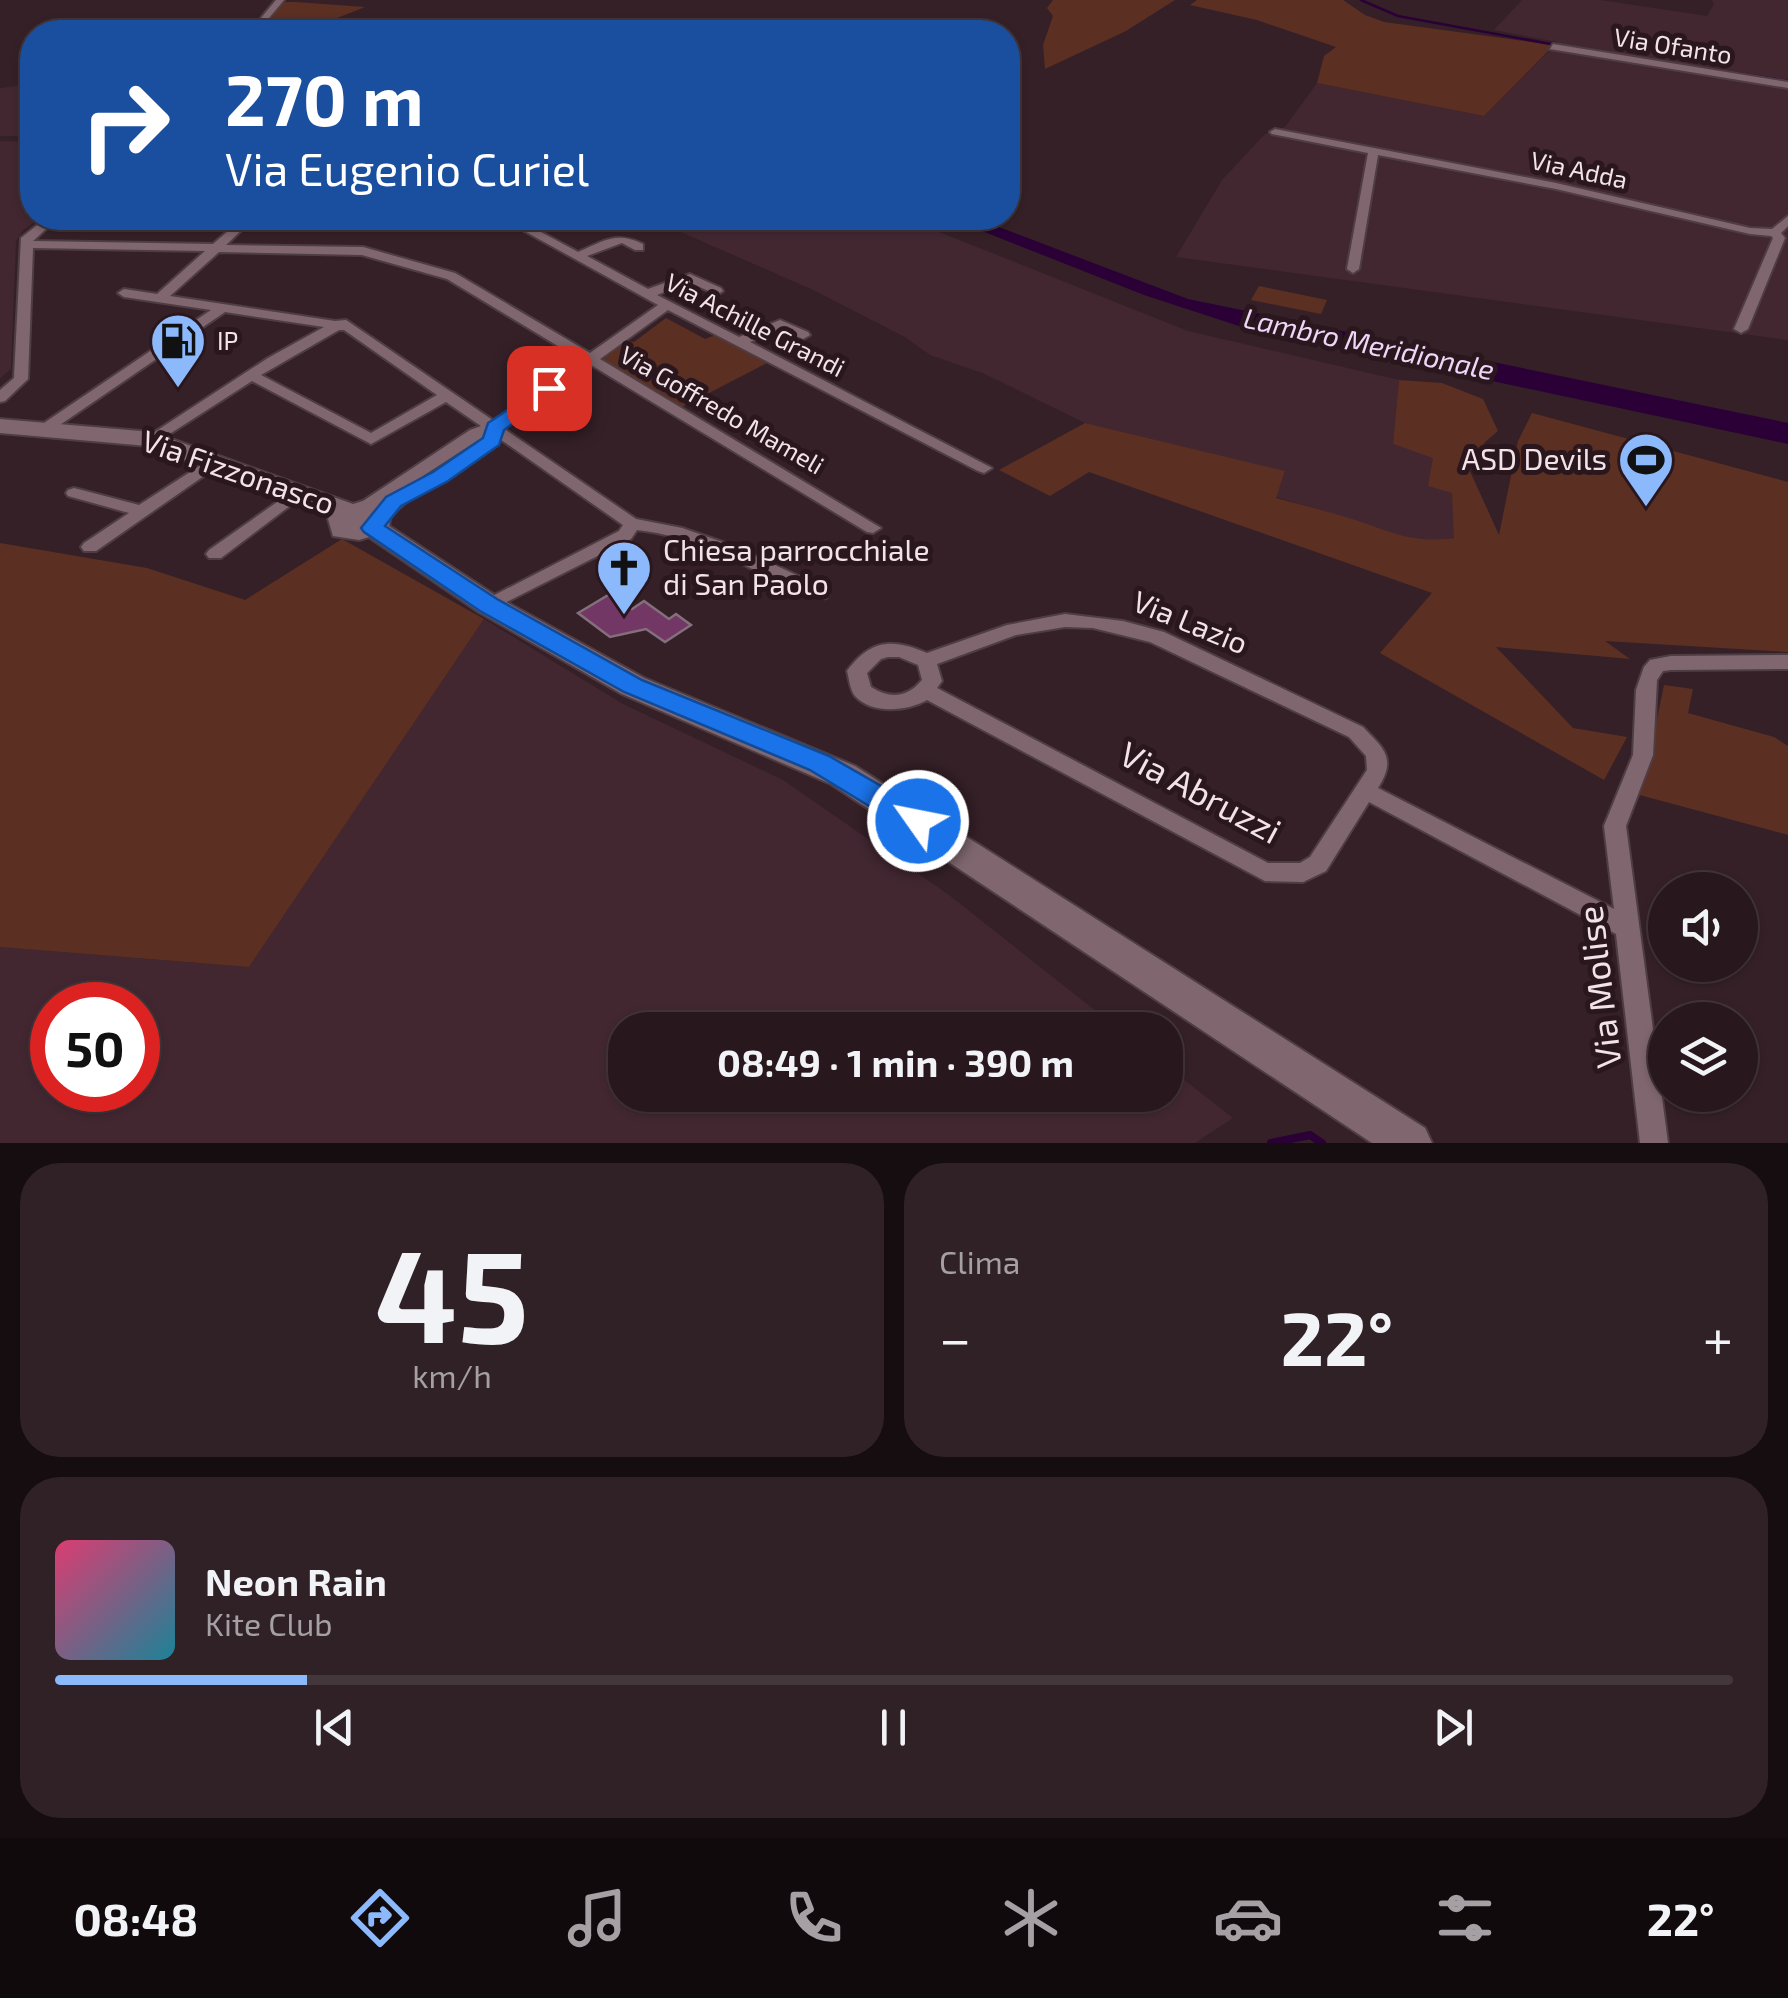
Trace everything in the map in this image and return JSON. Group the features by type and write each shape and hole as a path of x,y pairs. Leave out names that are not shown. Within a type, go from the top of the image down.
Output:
{"main road":[{"name":"Via Fizzonasco","path":"2,426 152,439 366,516 489,605 633,686 843,775 1410,1143"}],"street":[{"path":"267,20 267,12 280,0"},
{"name":"Via Ofanto","path":"1552,47 1788,85"},
{"name":"Via Adda","path":"1275,132 1775,233"},
{"path":"1354,270 1373,153"},
{"path":"1741,329 1779,238 1775,233 1788,218"},
{"path":"0,398 21,379 26,244 35,230"},
{"path":"160,298 235,230"},
{"name":"Via Achille Grandi","path":"529,230 984,468"},
{"path":"577,256 623,239 639,246"},
{"name":"Via Goffredo Mameli","path":"26,244 217,246 387,254 459,278 587,360 874,528"},
{"path":"648,294 690,278 717,291"},
{"path":"124,294 341,323 632,524 654,524 820,594"},
{"path":"366,516 475,432 495,428 667,305"},
{"path":"46,428 224,307"},
{"path":"152,439 341,323"},
{"path":"739,342 780,324 802,335"},
{"path":"0,385 19,369"},
{"path":"251,375 371,439 448,395"},
{"path":"90,547 215,461"},
{"path":"215,554 297,492"},
{"path":"74,493 141,512"},
{"path":"489,605 626,535 632,524"},
{"name":"Via Lazio","path":"926,661 1036,623 1082,619 1123,625 1356,732 1376,753 1378,771 1368,792"},
{"path":"902,650 926,661 932,681 927,691 902,703 887,703 862,691 857,681 857,670 874,654 902,650"},
{"name":"Via Molise","path":"1654,1143 1614,826 1617,810 1639,774 1650,671 1670,663 1788,662"},
{"name":"Via Abruzzi","path":"927,691 1265,872 1303,872 1318,864 1368,792"},
{"path":"1368,792 1628,928"}],"shaded area":[{"path":"1053,0 1175,0 1126,31 1045,69 1043,45 1053,16 1047,8"},
{"path":"1197,0 1343,0 1384,22 1554,45 1484,116 1317,83 1324,56 1336,47 1257,20 1190,5"},
{"path":"1522,0 1600,0 1707,16 1714,4 1712,0 1788,0 1788,340 1176,257 1222,180 1265,134 1285,127 1317,83 1484,116 1558,42 1494,30"},
{"path":"285,2 365,7 337,18 267,20"},
{"path":"20,86 20,136 0,136 0,88"},
{"path":"0,141 20,142 23,230 16,241 11,369 0,378"},
{"path":"676,230 934,230 1188,331 1399,380 1393,444 1433,457 1452,492 1455,538 1432,541 1395,537 1349,518 1276,497 1285,472 1085,423 985,374 930,355 905,337 811,289"},
{"path":"1259,286 1327,300 1321,314 1251,300"},
{"path":"666,318 705,339 715,335 767,363 682,407 602,360 623,340 634,342"},
{"path":"1399,380 1442,383 1483,399 1498,431 1485,442 1469,469 1499,535 1518,441 1532,413 1788,482 1788,652 1605,641 1630,659 1496,647 1573,728 1627,737 1604,780 1380,653 1432,593 1089,472 1050,496 999,470 1085,423 1285,471 1276,498 1411,537 1454,538 1452,493 1428,486 1433,458 1393,444"},
{"path":"342,539 484,619 249,967 0,947 0,543 147,568 245,600"},
{"path":"484,619 623,704 783,780 949,895 1097,1012 608,1012 608,1112 1183,1112 1183,1079 1233,1118 1195,1143 0,1143 0,947 249,967"},
{"path":"1664,685 1693,689 1688,713 1774,737 1788,746 1788,835 1636,794 1646,772"}],"water":[{"name":"Lambro Meridionale","path":"979,230 1007,230 1188,299 1788,423 1788,444 1248,329 1144,295"}],"building":[{"name":"Chiesa parrocchiale di San Paolo","path":"610,594 632,609 644,601 669,619 676,614 691,625 665,642 646,629 610,637 578,613"}],"waterway":[{"path":"1361,0 1398,16 1556,45"},
{"path":"1646,59 1788,81"},
{"path":"1271,1143 1310,1135 1322,1143"}],"place":[{"name":"IP","path":"178,390"},
{"name":"ASD Devils","path":"1646,509"},
{"name":"Chiesa parrocchiale di San Paolo","path":"624,617"}],"route":[{"path":"549,388 495,428 492,441 440,477 420,484 394,501 372,528 489,605 633,686 820,763 918,821"}]}
